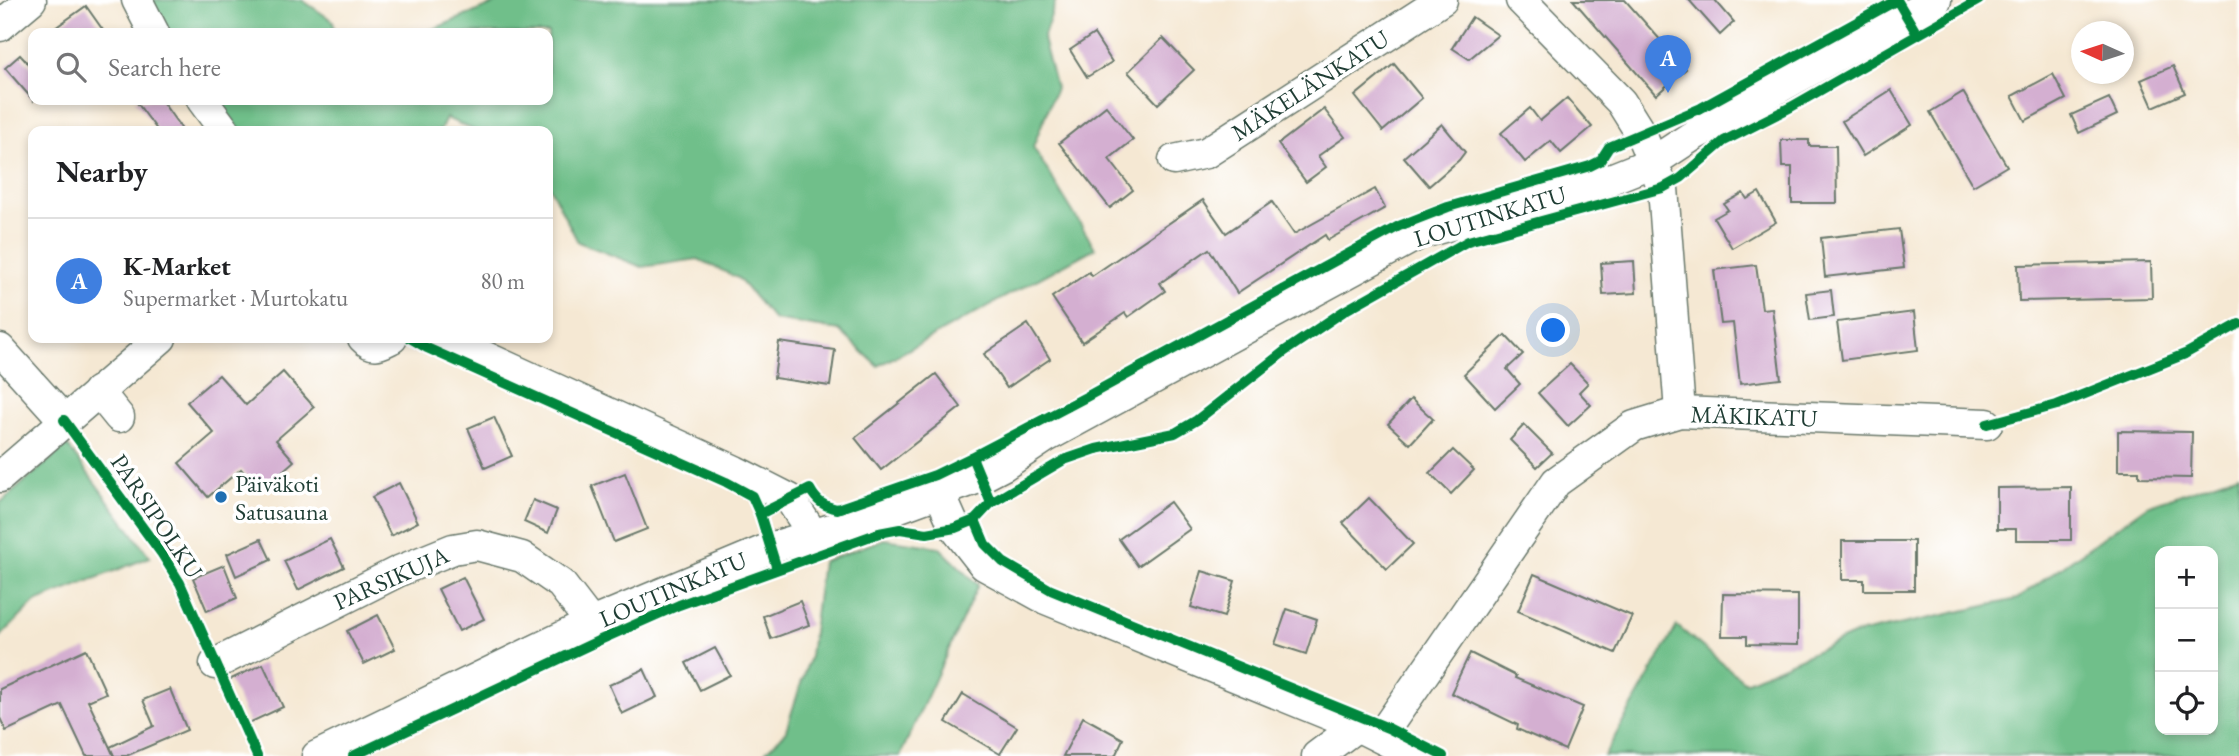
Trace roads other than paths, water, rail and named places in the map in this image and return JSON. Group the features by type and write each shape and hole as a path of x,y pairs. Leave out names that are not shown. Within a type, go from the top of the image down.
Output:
{"street":[{"path":"0,26 31,0"},
{"path":"137,0 151,28"},
{"name":"MÄKELÄNKATU","path":"1174,160 1206,153 1442,0"},
{"path":"1521,0 1621,102 1642,134 1653,162 1663,188 1680,412"},
{"name":"LOUTINKATU","path":"317,756 591,623 770,548 940,494 1004,465 1046,437 1419,234 1608,180 1653,162 1703,130 1926,2"},
{"path":"206,105 221,126"},
{"path":"0,477 155,343"},
{"path":"455,343 735,471 790,499 812,533"},
{"path":"0,349 64,420"},
{"path":"98,391 120,417"},
{"name":"MÄKIKATU","path":"1317,756 1368,732 1556,482 1634,426 1680,412 1987,424"},
{"path":"940,494 955,528 984,565 1046,599 1368,732 1417,756"},
{"name":"PARSIKUJA","path":"215,664 399,571 453,549 477,545 522,557 542,570 561,584 591,623"}],"place":[{"name":"K-Market","path":"1668,93"},
{"name":"Päiväkoti Satusauna","path":"221,497"}]}
